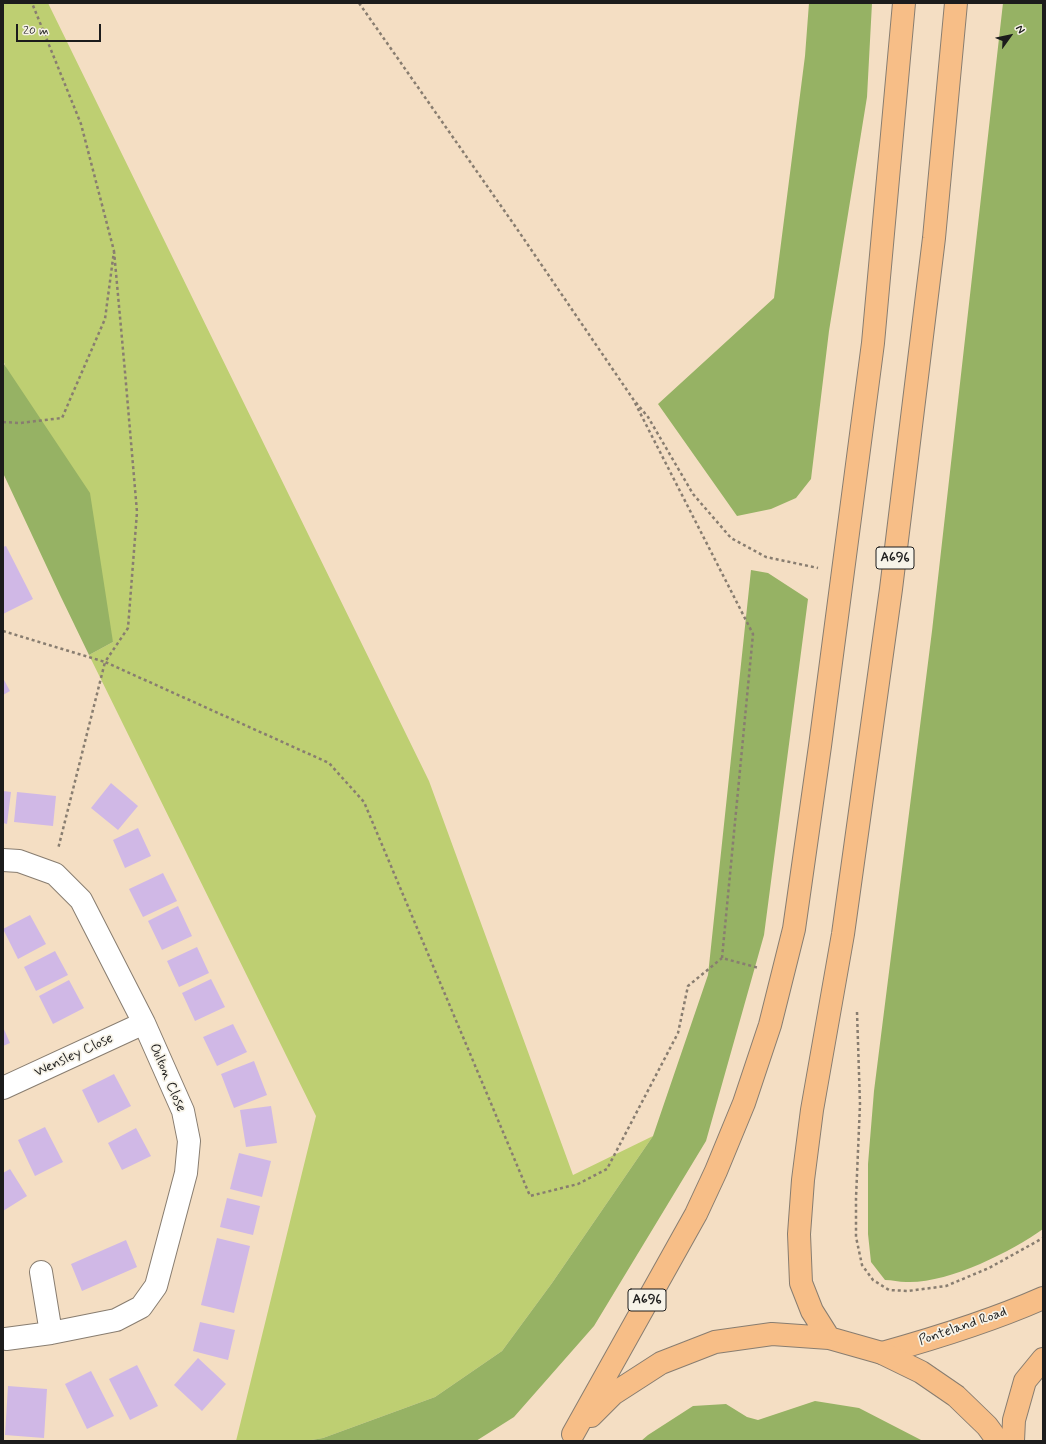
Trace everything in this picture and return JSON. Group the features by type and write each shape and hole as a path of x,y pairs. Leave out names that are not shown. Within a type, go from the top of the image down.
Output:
{"main road":[{"name":"A696","path":"570,1438 696,1214 716,1171 744,1104 770,1026 794,929 873,342 904,3"},
{"name":"A696","path":"829,1338 812,1311 801,1283 799,1234 803,1180 812,1110 844,926 891,589 934,238 956,3"},
{"name":"Ponteland Road","path":"882,1353 929,1340 1043,1298"},
{"path":"570,1438 613,1394 661,1363 715,1342 772,1334 829,1338 882,1353 920,1372 956,1396 987,1426 998,1441"},
{"path":"1013,1441 1014,1420 1026,1382 1043,1359"}],"street":[{"name":"Oulton Close","path":"3,860 18,861 55,874 81,900 144,1023 183,1111 189,1141 186,1174 156,1286 141,1307 116,1320 50,1333 6,1339"},
{"name":"Wensley Close","path":"3,1088 144,1023"},
{"path":"41,1272 50,1333"}],"path":[{"path":"32,3 81,124 114,251 136,512 128,628 105,662 56,856 49,872"},
{"path":"359,3 515,226 633,399 648,418 693,494 731,538 766,557 842,572"},
{"path":"3,422 20,423 62,418 104,319 114,251"},
{"path":"3,631 105,662 329,763 364,802 530,1196 578,1184 607,1169 678,1033 688,986 722,958 753,634 633,399"},
{"path":"722,958 761,968"},
{"path":"857,1009 860,1104 856,1237 862,1264 872,1280 889,1290 908,1290 946,1286 989,1268 1043,1238"}],"green space":[{"path":"3,3 48,3 429,781 573,1175 653,1136 552,1283 502,1351 435,1397 323,1438 306,1441 236,1441 316,1116 89,655 113,642 3,360"},
{"path":"809,3 872,3 867,97 829,331 811,479 796,498 771,509 737,516 658,404 774,298 805,56"},
{"path":"1003,3 1043,3 1043,1229 1014,1247 978,1265 940,1278 903,1282 885,1280 871,1262 868,1234 868,1164 874,1091 932,631"},
{"path":"3,360 4,364 90,493 113,642 89,655 3,473"},
{"path":"751,570 768,573 808,599 764,935 706,1141 594,1326 514,1417 476,1441 306,1441 323,1438 435,1397 502,1351 552,1283 653,1136 708,975"},
{"path":"815,1401 859,1408 923,1441 641,1441 693,1406 726,1404 747,1417 758,1420"}],"building":[{"path":"6,546 33,599 3,614 3,547"},
{"path":"3,678 10,691 3,695"},
{"path":"111,783 138,806 118,830 91,808"},
{"path":"3,791 11,792 7,824 3,823"},
{"path":"17,792 56,796 53,826 14,822"},
{"path":"138,828 151,856 125,868 113,840"},
{"path":"163,873 177,901 143,917 129,889"},
{"path":"178,906 192,936 162,950 148,921"},
{"path":"30,915 46,944 18,959 3,929"},
{"path":"197,947 209,973 179,987 167,961"},
{"path":"55,951 68,975 36,991 24,967"},
{"path":"211,979 225,1007 195,1021 182,993"},
{"path":"69,980 84,1008 53,1024 39,996"},
{"path":"233,1024 247,1052 217,1066 203,1037"},
{"path":"3,1027 10,1043 3,1046"},
{"path":"254,1061 267,1095 234,1108 221,1074"},
{"path":"114,1074 131,1106 98,1123 82,1090"},
{"path":"271,1106 277,1143 246,1147 240,1110"},
{"path":"45,1127 63,1162 35,1176 18,1140"},
{"path":"136,1128 151,1156 122,1170 108,1143"},
{"path":"239,1153 271,1161 262,1197 230,1189"},
{"path":"10,1169 27,1196 3,1211 3,1173"},
{"path":"227,1198 260,1206 253,1235 220,1227"},
{"path":"217,1238 250,1246 234,1313 201,1305"},
{"path":"126,1240 137,1267 82,1291 71,1264"},
{"path":"200,1322 235,1330 228,1360 193,1351"},
{"path":"198,1358 226,1384 202,1411 174,1385"},
{"path":"137,1365 158,1406 130,1420 109,1379"},
{"path":"91,1371 114,1416 87,1429 65,1384"},
{"path":"8,1386 47,1389 44,1438 5,1435"}]}
